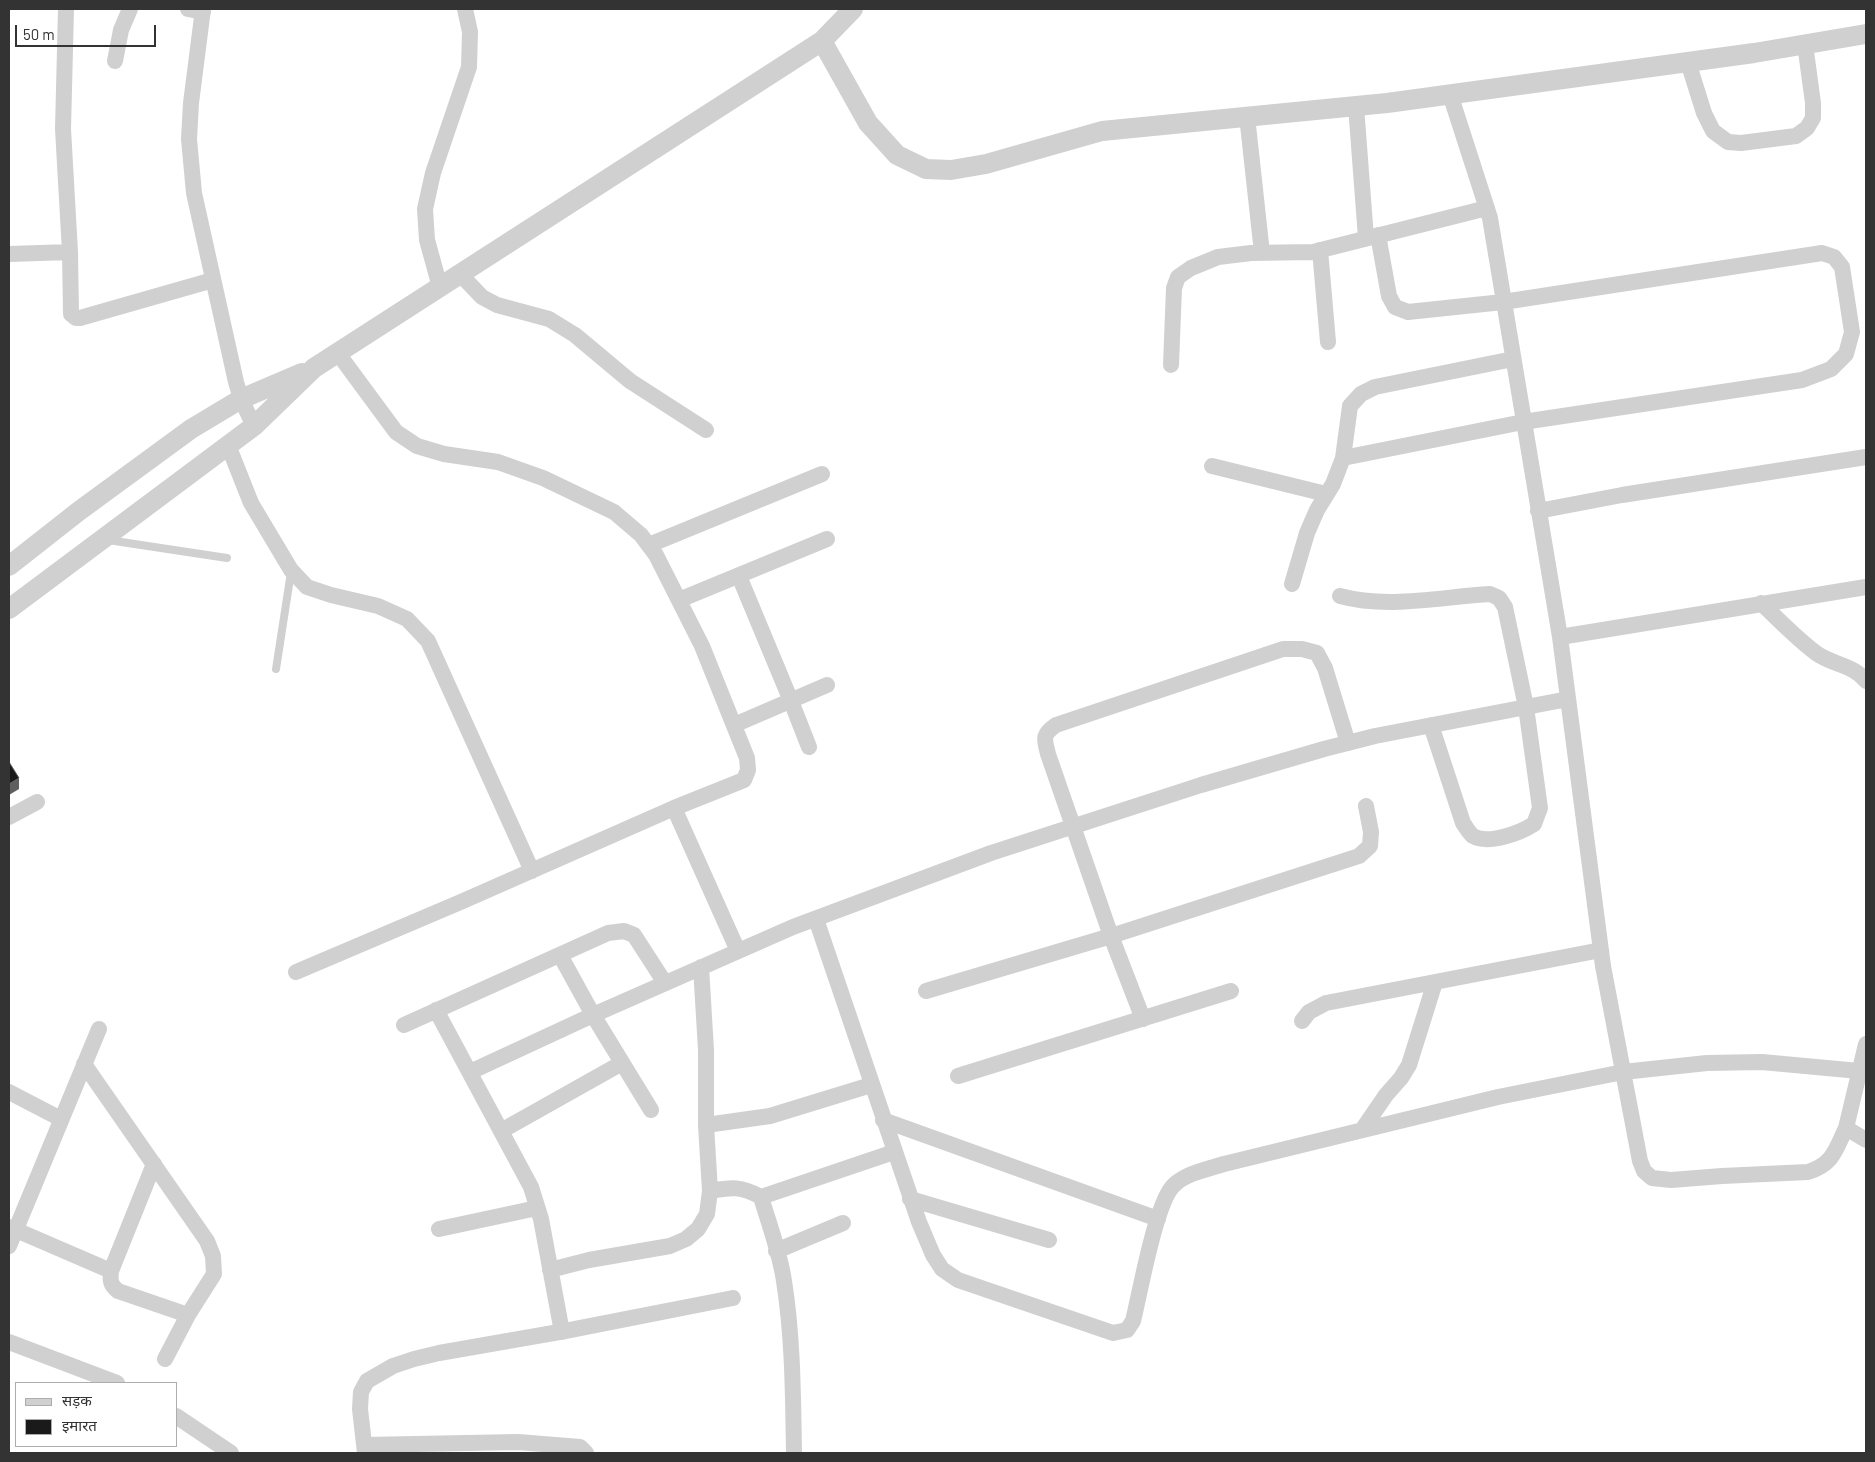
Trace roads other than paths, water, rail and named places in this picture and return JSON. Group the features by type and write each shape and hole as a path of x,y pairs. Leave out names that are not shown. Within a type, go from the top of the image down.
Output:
{"street":[{"path":"66,9 63,129 70,252 71,314 76,318 213,280"},
{"path":"115,61 121,30 130,9"},
{"path":"440,287 427,240 425,209 433,173 469,67 470,32 465,9"},
{"path":"9,609 254,426 314,368 822,41 853,9"},
{"path":"198,10 189,138 194,193 241,399 254,426"},
{"path":"822,41 868,123 897,155 926,169 951,170 986,164 1102,131 1356,106 1688,62 1866,34"},
{"path":"1688,62 1704,113 1713,131 1728,142 1741,143 1796,136 1807,128 1814,118 1805,44"},
{"path":"1450,94 1487,208 1504,302 1560,637 1601,950 1640,1161 1644,1171 1652,1178 1671,1180 1808,1172 1821,1168 1832,1158 1846,1128 1866,1044"},
{"path":"1342,458 1523,422 1802,380 1831,368 1846,354 1852,332 1842,267 1834,257 1822,253 1504,302 1408,312 1395,307 1389,296 1372,237 1356,106"},
{"path":"1247,116 1262,253"},
{"path":"1171,365 1174,288 1178,277 1191,268 1218,257 1262,253 1312,252 1487,208"},
{"path":"1320,250 1328,342"},
{"path":"9,254 70,252"},
{"path":"460,274 482,297 497,305 549,319 575,335 630,381 706,430"},
{"path":"296,972 674,808 744,780 748,770 747,758 702,646 656,555 641,535 614,512 543,478 498,462 444,454 416,446 396,432 337,352"},
{"path":"1292,584 1307,533 1317,510 1332,484 1342,458 1350,406 1361,394 1374,386 1513,359"},
{"path":"9,566 79,511 191,429 241,399 314,368"},
{"path":"228,445 251,503 291,570 306,587 378,606 407,619 428,641 532,871"},
{"path":"1538,512 1622,495 1866,457"},
{"path":"1212,466 1326,494"},
{"path":"649,545 822,474"},
{"path":"679,600 827,539"},
{"path":"739,576 792,701 809,747"},
{"path":"1560,637 1866,587"},
{"path":"1340,596 1357,601 1386,603 1490,594 1499,598 1506,607 1526,707 1540,808 1534,824 1522,832 1486,840 1471,835 1463,823 1431,725"},
{"path":"1761,604 1817,653 1847,666 1866,681"},
{"path":"1143,1018 1111,936 1048,754 1044,738 1046,732 1056,725 1283,649 1302,649 1317,653 1325,668 1348,743"},
{"path":"734,725 827,686"},
{"path":"470,1072 738,951 816,919 991,853 1201,785 1348,743 1568,699"},
{"path":"9,817 37,802"},
{"path":"926,991 1111,936 1359,856 1370,846 1371,832 1366,806"},
{"path":"674,808 738,951"},
{"path":"816,919 910,1198 933,1255 942,1269 958,1280 1113,1333 1128,1330 1133,1321 1158,1219 1167,1194 1174,1185 1188,1176 1224,1164 1498,1097 1623,1072 1707,1063 1762,1062 1859,1071"},
{"path":"404,1025 608,933 624,931 634,935 665,983"},
{"path":"1302,1021 1309,1012 1326,1003 1601,950"},
{"path":"560,955 593,1015 651,1110"},
{"path":"550,1270 589,1260 670,1246 686,1239 698,1229 707,1214 710,1191 706,1126 706,1050 701,967"},
{"path":"1362,1130 1386,1094 1401,1078 1409,1065 1435,982"},
{"path":"958,1076 1231,991"},
{"path":"436,1010 531,1187 562,1332"},
{"path":"9,1246 12,1229 99,1029"},
{"path":"501,1131 622,1063"},
{"path":"84,1064 208,1241 213,1256 214,1274 188,1315 165,1359"},
{"path":"706,1126 770,1116 871,1085"},
{"path":"9,1092 61,1119"},
{"path":"883,1120 1158,1219"},
{"path":"1846,1128 1866,1140"},
{"path":"710,1191 742,1188 761,1196 894,1152"},
{"path":"154,1164 111,1270 110,1280 112,1287 118,1291 188,1315"},
{"path":"761,1196 784,1279 792,1362 794,1453"},
{"path":"910,1198 1048,1240"},
{"path":"439,1229 537,1208"},
{"path":"776,1251 843,1223"},
{"path":"12,1229 111,1270"},
{"path":"586,1453 580,1447 518,1442 365,1449 360,1392 367,1381 393,1366 414,1359 733,1298"},
{"path":"9,1342 114,1382"},
{"path":"178,1417 231,1453"}],"lane":[{"path":"102,539 227,558"},
{"path":"276,669 291,570"}]}
